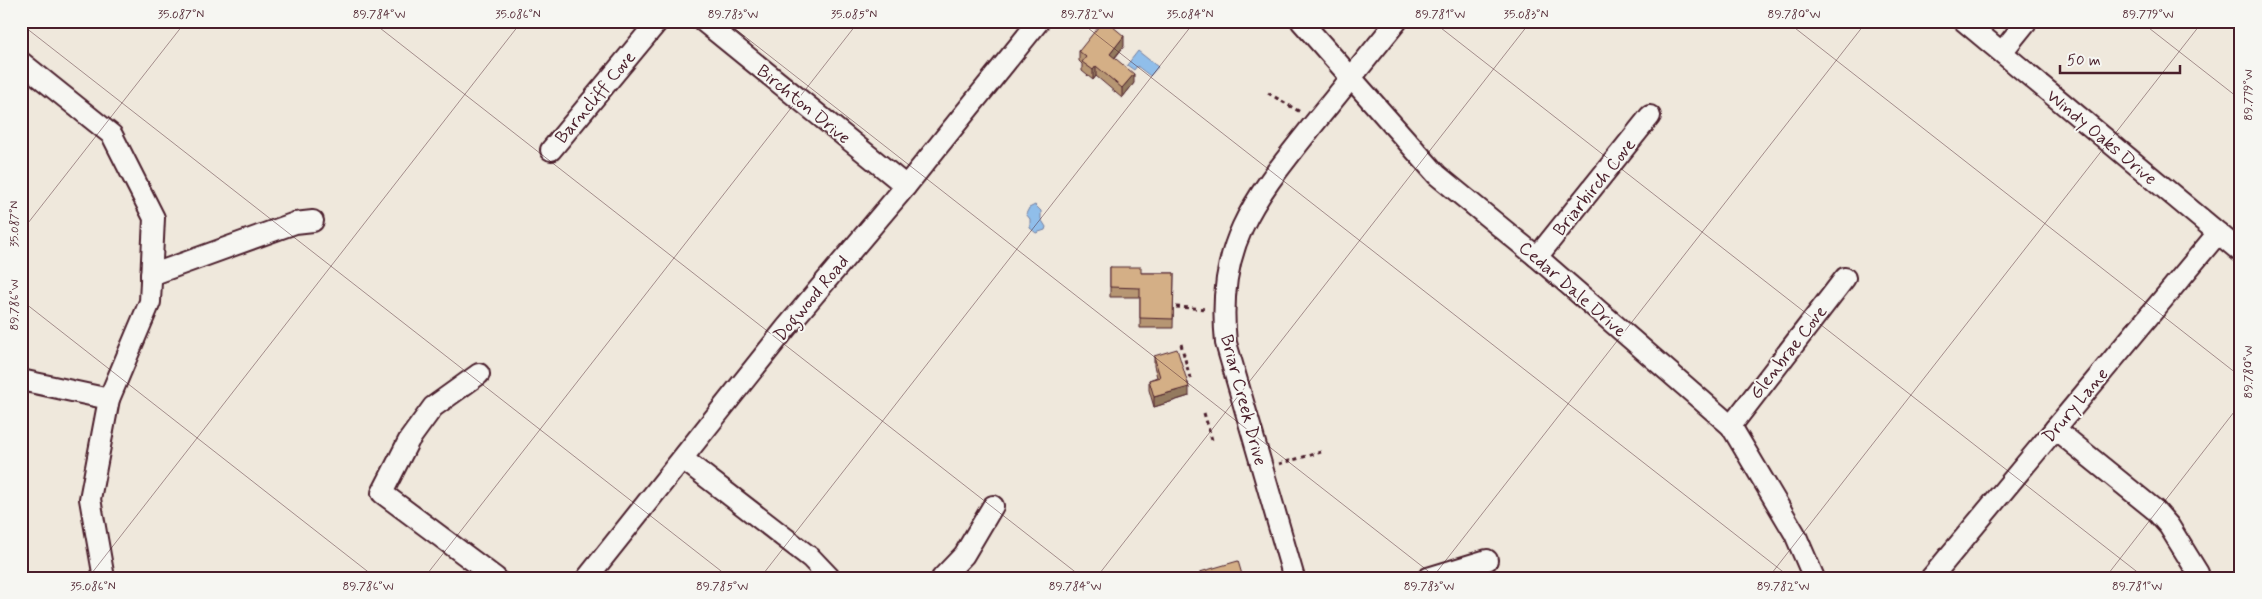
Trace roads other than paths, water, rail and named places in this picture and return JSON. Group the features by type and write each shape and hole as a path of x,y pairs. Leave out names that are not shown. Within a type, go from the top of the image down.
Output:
{"street":[{"name":"Barncliff Cove","path":"551,150 658,21"},
{"name":"Birchton Drive","path":"703,21 906,186"},
{"name":"Dogwood Road","path":"587,578 786,328 906,186 1039,21"},
{"name":"Cedar Dale Drive","path":"1301,21 1437,174 1537,257 1731,426 1795,534 1814,578"},
{"name":"Briar Creek Drive","path":"1294,578 1226,343 1224,294 1229,264 1241,229 1252,205 1266,184 1397,21"},
{"name":"Windy Oaks Drive","path":"1964,21 2241,252"},
{"path":"2002,52 2027,21"},
{"path":"21,62 112,135 154,218 150,302 109,399 90,499 104,578"},
{"name":"Briarbirch Cove","path":"1537,257 1650,116"},
{"path":"151,274 295,222 313,221"},
{"name":"Drury Lane","path":"1931,578 2218,233"},
{"name":"Glenbrae Cove","path":"1731,426 1845,278"},
{"path":"480,374 432,407 409,440 382,494 496,578"},
{"path":"21,380 109,399"},
{"path":"2055,429 2155,510 2169,526 2198,573"},
{"path":"683,459 811,558 830,578"},
{"path":"942,578 964,555 993,506"},
{"path":"1428,578 1487,560"}],"water":[{"path":"1138,51 1158,67 1150,76 1137,66 1134,70 1127,65"},
{"path":"1035,205 1041,211 1041,219 1046,227 1045,230 1036,233 1030,228 1030,219 1026,214 1029,208"}]}
